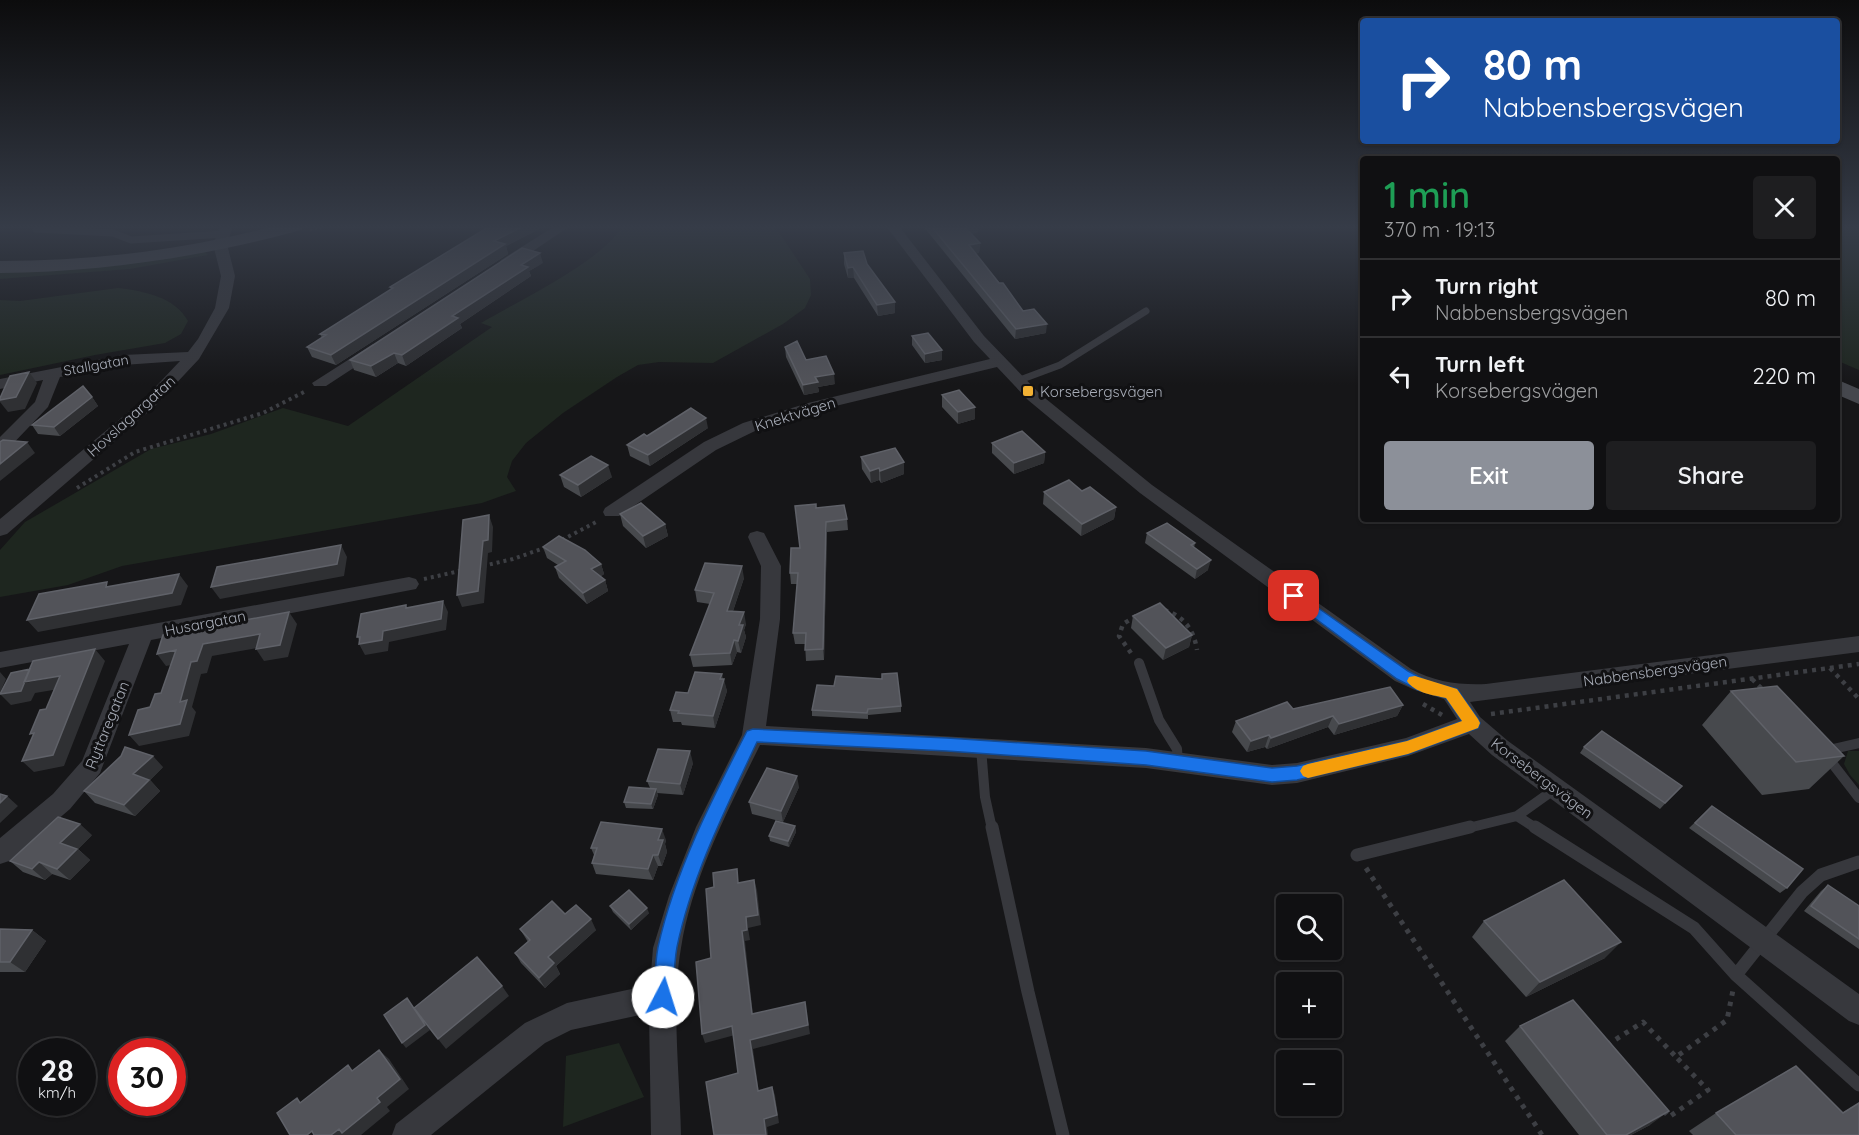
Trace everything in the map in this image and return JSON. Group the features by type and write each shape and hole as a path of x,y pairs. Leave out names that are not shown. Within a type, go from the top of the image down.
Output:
{"street":[{"name":"Hovslagargatan","path":"0,530 149,403 194,356 213,329 225,301 227,279"},
{"path":"932,279 998,362 1017,381 1146,489 1403,675 1423,686 1452,693"},
{"path":"320,383 388,339"},
{"name":"Stallgatan","path":"0,384 123,360 194,356"},
{"name":"Knektvägen","path":"612,512 710,446 749,427 814,406 998,362"},
{"path":"1840,371 1859,379"},
{"path":"0,447 27,422 42,404 54,372"},
{"path":"1840,388 1859,397"},
{"path":"0,427 27,422"},
{"path":"666,1135 663,997 667,948 682,896 708,827 753,735 770,619 771,566 758,537"},
{"name":"Husargatan","path":"0,660 409,584"},
{"name":"Ryttaregatan","path":"0,853 71,793 88,772 143,634"},
{"name":"Nabbensbergsvägen","path":"1452,693 1486,693 1859,644"},
{"name":"Korsebergsvägen","path":"1452,693 1469,720 1500,748 1859,1011"},
{"path":"753,735 1146,758 1272,775 1297,773 1408,747 1469,720"},
{"path":"406,1135 535,1033 567,1017 615,1005 663,997"}],"lane":[{"path":"1017,381 1060,365 1146,311"},
{"path":"1139,663 1159,720 1177,749 1178,762"},
{"path":"1859,743 1833,749 1832,763 1859,798"},
{"path":"981,748 985,797 1028,992 1063,1135"},
{"path":"1357,855 1517,816 1555,788"},
{"path":"1517,816 1694,928 1736,975 1859,1084"},
{"path":"1736,975 1802,892 1821,875 1859,862"}],"path":[{"path":"68,494 135,452 263,413 320,383"},
{"path":"558,542 612,512"},
{"path":"478,567 513,559 550,546"},
{"path":"409,584 467,569"},
{"path":"1160,609 1179,616 1194,630 1197,650"},
{"path":"1139,663 1119,636 1123,624 1144,612"},
{"path":"1420,702 1439,715 1469,720 1859,664"},
{"path":"1829,668 1859,699"},
{"path":"1751,678 1766,693"},
{"path":"1357,855 1542,1135"},
{"path":"1676,1058 1727,1020 1736,975"},
{"path":"1611,1054 1604,1047 1643,1022 1708,1090 1669,1117 1662,1109"}],"shaded area":[{"path":"558,279 810,279 811,295 805,308 783,324 713,363 659,362 638,365 617,377 563,413 526,443 512,461 507,477 516,491 482,503 122,566 68,585 0,597 0,550 25,522 151,449 211,434 283,408 348,426 492,327 481,323"},
{"path":"1840,279 1859,279 1859,370 1840,362"},
{"path":"118,288 148,293 175,306 188,321 181,334 165,343 0,375 0,300 20,301"},
{"path":"1848,751 1859,751 1859,785 1844,764"},
{"path":"619,1043 644,1097 563,1127 566,1056"}],"building":[{"path":"403,279 450,279 331,355 307,347 326,335 320,334 393,288 390,287"},
{"path":"474,279 509,279 452,316 458,318 402,355 394,353 371,366 350,360"},
{"path":"861,279 878,279 895,302 877,305"},
{"path":"975,279 996,279 999,283 1003,283 1023,311 1034,309 1047,324 1016,329"},
{"path":"928,333 942,350 925,354 912,336"},
{"path":"797,341 806,360 826,356 834,374 815,377 818,382 803,385 785,347"},
{"path":"29,372 16,397 0,400 10,376"},
{"path":"83,386 92,397 54,427 32,425"},
{"path":"959,390 975,407 958,412 942,395"},
{"path":"691,408 706,418 648,455 627,445 644,434 647,436"},
{"path":"1022,431 1045,452 1014,463 992,443"},
{"path":"3,440 27,442 0,464 0,442"},
{"path":"895,448 904,462 880,471 879,468 870,471 861,457"},
{"path":"591,456 608,465 578,485 560,475"},
{"path":"1069,480 1082,491 1090,487 1116,507 1082,524 1044,492"},
{"path":"641,503 665,524 643,536 620,514"},
{"path":"816,504 816,508 844,505 847,519 826,522 823,649 805,650 806,633 793,633 798,573 790,573 791,548 800,548 795,506"},
{"path":"489,515 488,540 483,541 478,591 457,595 463,520"},
{"path":"1167,523 1195,543 1191,545 1211,560 1197,569 1147,533"},
{"path":"559,536 585,550 601,564 591,569 605,580 583,593 555,567 566,561 543,547"},
{"path":"341,545 337,564 211,587 217,567"},
{"path":"705,563 742,566 727,611 744,612 739,625 743,625 738,641 734,640 730,653 690,655 714,593 695,590"},
{"path":"179,574 172,593 27,620 39,594 107,582 106,587"},
{"path":"443,601 441,619 383,631 382,640 359,644 360,637 357,637 361,614 406,605 406,608"},
{"path":"1160,603 1192,635 1166,648 1133,616"},
{"path":"289,612 280,645 256,649 260,634 203,644 197,661 191,662 180,702 187,700 180,724 129,735 138,710 150,707 155,694 161,693 176,650 157,654 163,635"},
{"path":"95,649 53,755 22,761 34,733 30,734 40,710 46,709 60,676 24,682 33,661"},
{"path":"30,669 21,691 0,694 11,673"},
{"path":"695,672 722,674 720,679 724,679 713,716 678,713 679,711 670,710 676,692 688,693"},
{"path":"897,673 901,706 868,709 867,713 812,710 817,685 834,686 836,676 882,679 882,674"},
{"path":"1777,686 1844,756 1796,762 1731,691"},
{"path":"1390,687 1403,705 1339,724 1333,716 1271,738 1269,735 1251,741 1236,721 1287,702 1293,709"},
{"path":"1602,731 1682,786 1665,803 1584,747"},
{"path":"125,747 153,756 133,774 149,780 124,805 84,791 121,756"},
{"path":"658,749 690,751 680,784 647,781"},
{"path":"767,768 797,776 781,811 749,802"},
{"path":"629,787 656,789 651,804 624,802"},
{"path":"0,794 7,796 0,803"},
{"path":"1712,806 1803,869 1787,888 1695,823"},
{"path":"58,817 80,824 60,843 77,849 57,869 39,862 32,869 10,861"},
{"path":"776,821 795,826 788,841 769,836"},
{"path":"601,822 662,829 658,840 663,840 658,855 653,855 648,869 592,863 597,848 591,848"},
{"path":"737,869 738,883 754,880 758,915 746,917 747,930 742,931 752,1014 805,1002 808,1025 750,1040 758,1091 772,1087 777,1115 764,1119 766,1135 714,1135 706,1082 738,1073 732,1026 702,1034 696,962 711,958 706,889 714,887 713,873"},
{"path":"1564,880 1621,942 1540,982 1484,921"},
{"path":"1828,885 1859,906 1859,939 1811,906"},
{"path":"629,890 647,908 629,924 610,906"},
{"path":"552,901 565,914 576,905 591,919 548,957 554,963 539,978 515,953 530,940 520,929"},
{"path":"0,929 32,930 10,962 0,962"},
{"path":"477,957 502,986 438,1039 414,1008"},
{"path":"407,998 425,1025 402,1043 384,1015"},
{"path":"1573,1000 1669,1111 1626,1135 1607,1135 1520,1026"},
{"path":"379,1050 400,1079 377,1098 380,1102 342,1133 339,1129 331,1135 314,1135 312,1131 307,1135 290,1135 277,1113 297,1098 300,1103 348,1065 352,1071"},
{"path":"1796,1066 1843,1113 1859,1103 1859,1135 1736,1135 1716,1113"}],"slow traffic":[{"path":"1308,771 1408,747 1472,723 1459,708 1452,693 1423,686 1415,681"}],"place":[{"name":"Korsebergsvägen","path":"1028,391"}],"route":[{"path":"663,997 667,948 682,896 708,827 753,735 1146,758 1272,775 1297,773 1408,747 1472,723 1459,708 1452,693 1423,686 1403,675 1294,596"}]}
